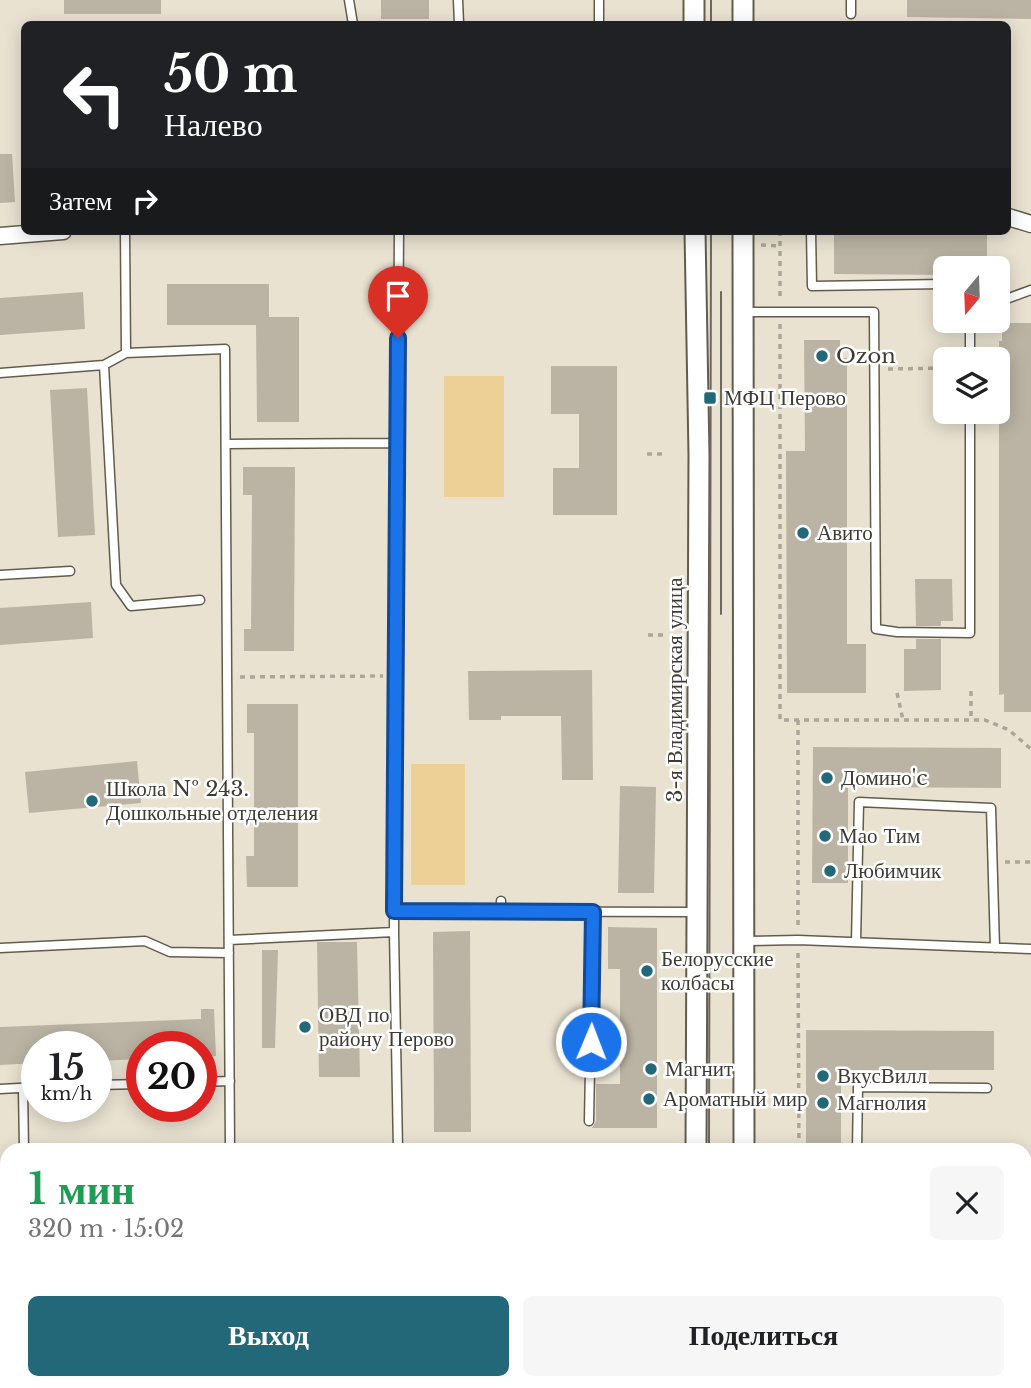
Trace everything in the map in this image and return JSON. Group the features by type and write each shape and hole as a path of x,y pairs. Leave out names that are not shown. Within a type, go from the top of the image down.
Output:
{"street":[{"path":"694,0 694,21"},
{"path":"743,0 743,21"},
{"path":"1011,219 1031,224"},
{"path":"0,236 21,234"},
{"name":"3-я Владимирская улица","path":"695,235 699,420 696,1143"},
{"path":"743,235 744,1143"}],"lane":[{"path":"349,0 352,21"},
{"path":"458,0 459,21"},
{"path":"599,0 599,21"},
{"path":"851,0 851,14"},
{"path":"125,235 126,353"},
{"path":"398,1143 394,911 399,235"},
{"path":"811,235 812,286 933,284"},
{"path":"1010,298 1031,290"},
{"path":"743,312 874,312 876,629 897,632 970,633 970,424"},
{"path":"0,373 104,365 126,353 225,349 230,1143"},
{"path":"104,365 116,585 131,606 200,600"},
{"path":"226,444 397,443"},
{"path":"0,575 70,571"},
{"path":"856,942 859,802 991,808 995,948"},
{"path":"501,901 501,911"},
{"path":"394,911 698,912"},
{"path":"589,1121 593,912"},
{"path":"229,940 394,932"},
{"path":"744,940 1031,949"},
{"path":"0,948 145,941 170,952 229,953"},
{"path":"217,1081 230,1081"},
{"path":"857,1143 858,1087 987,1088"},
{"path":"0,1089 21,1088"},
{"path":"24,1122 24,1143"}],"path":[{"path":"780,235 780,720 985,720 1009,730 1031,749"},
{"path":"758,245 780,246"},
{"path":"874,369 933,368"},
{"path":"647,454 667,454"},
{"path":"648,635 665,635"},
{"path":"228,677 396,676"},
{"path":"971,691 971,720"},
{"path":"897,693 903,720"},
{"path":"993,862 1031,862"}],"shaded area":[{"path":"444,376 504,376 504,497 444,497"},
{"path":"411,764 465,764 465,885 411,885"}],"building":[{"path":"64,0 161,0 161,14 64,14"},
{"path":"381,0 429,0 429,19 381,19"},
{"path":"907,0 1031,0 1031,19 907,17"},
{"path":"0,154 12,154 15,202 0,203"},
{"path":"834,235 987,235 987,256 933,256 933,275 834,274"},
{"path":"167,284 269,284 269,317 299,317 299,422 257,422 256,325 167,325"},
{"path":"83,292 85,329 0,335 0,298"},
{"path":"1010,323 1031,323 1031,712 1004,712 1004,694 999,695 999,424 1010,424 1010,347 999,347 999,341 1002,341 1002,333 1010,333"},
{"path":"804,340 840,340 840,358 847,358 847,644 866,644 866,693 787,693 786,451 805,451"},
{"path":"551,366 617,366 617,515 553,515 553,468 579,468 579,414 551,414"},
{"path":"87,388 95,535 58,537 50,390"},
{"path":"243,467 295,467 294,651 244,651 244,629 251,629 252,495 243,495"},
{"path":"915,579 952,579 953,621 941,621 941,626 916,626"},
{"path":"91,602 93,638 0,645 0,608"},
{"path":"916,639 941,639 941,690 904,691 904,649 916,649"},
{"path":"592,670 593,780 562,780 561,716 501,716 501,720 469,720 468,671"},
{"path":"247,704 298,704 298,887 247,887 246,856 254,856 254,733 247,733"},
{"path":"813,747 1001,748 1001,788 848,787 848,883 812,883"},
{"path":"137,761 141,803 29,813 25,772"},
{"path":"620,786 656,787 654,893 618,893"},
{"path":"608,927 657,928 657,1128 592,1128 596,1121 596,1084 620,1084 620,969 608,969"},
{"path":"470,931 471,1132 434,1132 433,932"},
{"path":"317,942 357,942 360,1077 319,1077"},
{"path":"262,950 278,950 275,1048 262,1048"},
{"path":"201,1009 214,1009 215,1031 126,1031 126,1060 112,1060 112,1031 21,1031 21,1064 0,1065 0,1027 201,1019"},
{"path":"806,1030 994,1031 994,1070 841,1070 841,1143 806,1143"}],"tram line":[{"path":"711,0 711,21"},
{"path":"709,1143 711,235"},
{"path":"721,292 721,614"}],"place":[{"name":"Ozon","path":"822,356"},
{"name":"МФЦ Перово","path":"710,398"},
{"name":"Авито","path":"803,533"},
{"name":"Домино'c","path":"827,778"},
{"name":"Школа № 243. Дошкольные отделения","path":"92,801"},
{"name":"Мао Тим","path":"825,836"},
{"name":"Любимчик","path":"830,871"},
{"name":"Белорусские колбасы","path":"647,971"},
{"name":"ОВД по району Перово","path":"305,1027"},
{"name":"Магнит","path":"651,1069"},
{"name":"ВкусВилл","path":"823,1076"},
{"name":"Ароматный мир","path":"649,1099"},
{"name":"Магнолия","path":"823,1103"}],"route":[{"path":"398,338 394,911 593,912 591,1042"}]}
